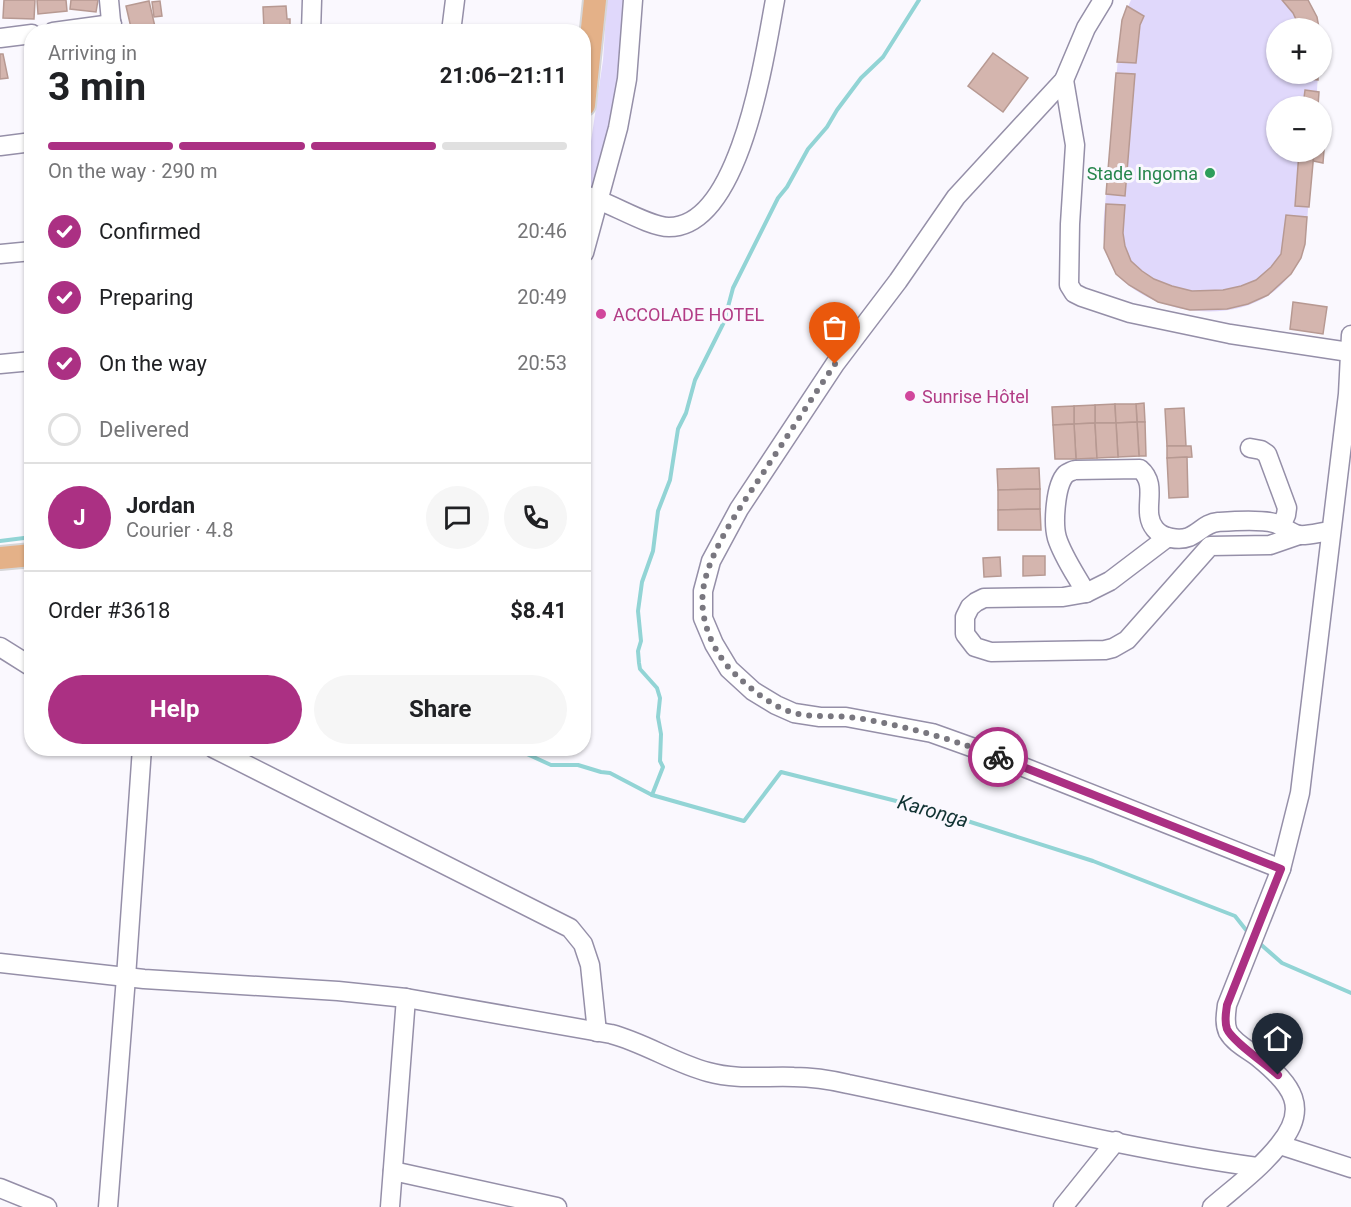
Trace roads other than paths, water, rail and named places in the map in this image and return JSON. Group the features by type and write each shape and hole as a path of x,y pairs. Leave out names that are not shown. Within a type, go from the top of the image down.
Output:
{"main road":[{"path":"591,38 595,0"},
{"path":"0,558 24,556"}],"street":[{"path":"109,0 112,24"},
{"path":"312,0 312,24"},
{"path":"452,24 455,0"},
{"path":"633,0 627,79 621,108 606,173 591,197 654,224 667,227 680,226 693,221 703,212 725,182 736,159 750,118 775,0"},
{"path":"1103,0 1086,28 1064,80 956,198 898,281 835,364 739,509 711,561 703,591 703,618 714,644 729,669 753,691 794,713 820,717 846,717 932,733 1281,869"},
{"path":"0,38 24,35"},
{"path":"1064,80 1076,145 1070,224 1070,285 1074,293 1110,307 1163,321 1350,344 1349,395 1304,762 1291,834 1281,869 1227,1005 1225,1020 1228,1031 1239,1044 1259,1058 1289,1089 1296,1104 1296,1118 1280,1145 1212,1207"},
{"path":"0,146 24,143"},
{"path":"0,254 24,252"},
{"path":"0,364 24,362"},
{"path":"1250,448 1267,454 1287,508 1281,526"},
{"path":"1086,593 1058,539 1056,528 1058,488 1066,474 1075,470 1140,469 1147,475 1150,488 1149,515 1152,524 1160,534 1167,537 1189,537 1210,546 1270,545 1299,535 1331,531"},
{"path":"1189,537 1200,529 1217,522 1263,522 1281,526 1299,535"},
{"path":"1167,537 1110,580 1086,593 1063,597 984,598 970,607 965,617 965,634 975,647 991,652 1113,648 1127,640 1210,546"},
{"path":"0,647 24,662"},
{"path":"108,1207 141,756"},
{"path":"229,756 570,928 583,944 590,965 597,1032"},
{"path":"0,963 217,985 338,991 406,998 626,1038 686,1065 710,1073 743,1078 796,1077 845,1083 1116,1141 1257,1167"},
{"path":"390,1207 406,998"},
{"path":"1063,1207 1116,1141"},
{"path":"1280,1145 1351,1168"},
{"path":"393,1171 557,1207"},
{"path":"0,1188 47,1207"}],"waterway":[{"path":"652,795 663,767 660,761 661,734 658,717 660,698 657,688 640,669 638,651 641,641 638,611 642,582 653,551 658,511 670,480 678,429 686,413 695,380 724,322 733,288 778,198 787,187 808,149 827,127 861,78 883,57 919,0"},
{"name":"Karonga","path":"0,541 24,538"},
{"name":"Karonga","path":"531,756 551,765 578,765 610,773 652,795 744,821 781,772 936,811 1093,861 1235,916 1250,935"},
{"name":"Karonga","path":"1258,942 1282,963 1351,993"}],"place":[{"name":"Stade Ingoma","path":"1210,173"},
{"name":"ACCOLADE HOTEL","path":"601,314"},
{"name":"Sunrise Hôtel","path":"910,396"}]}
